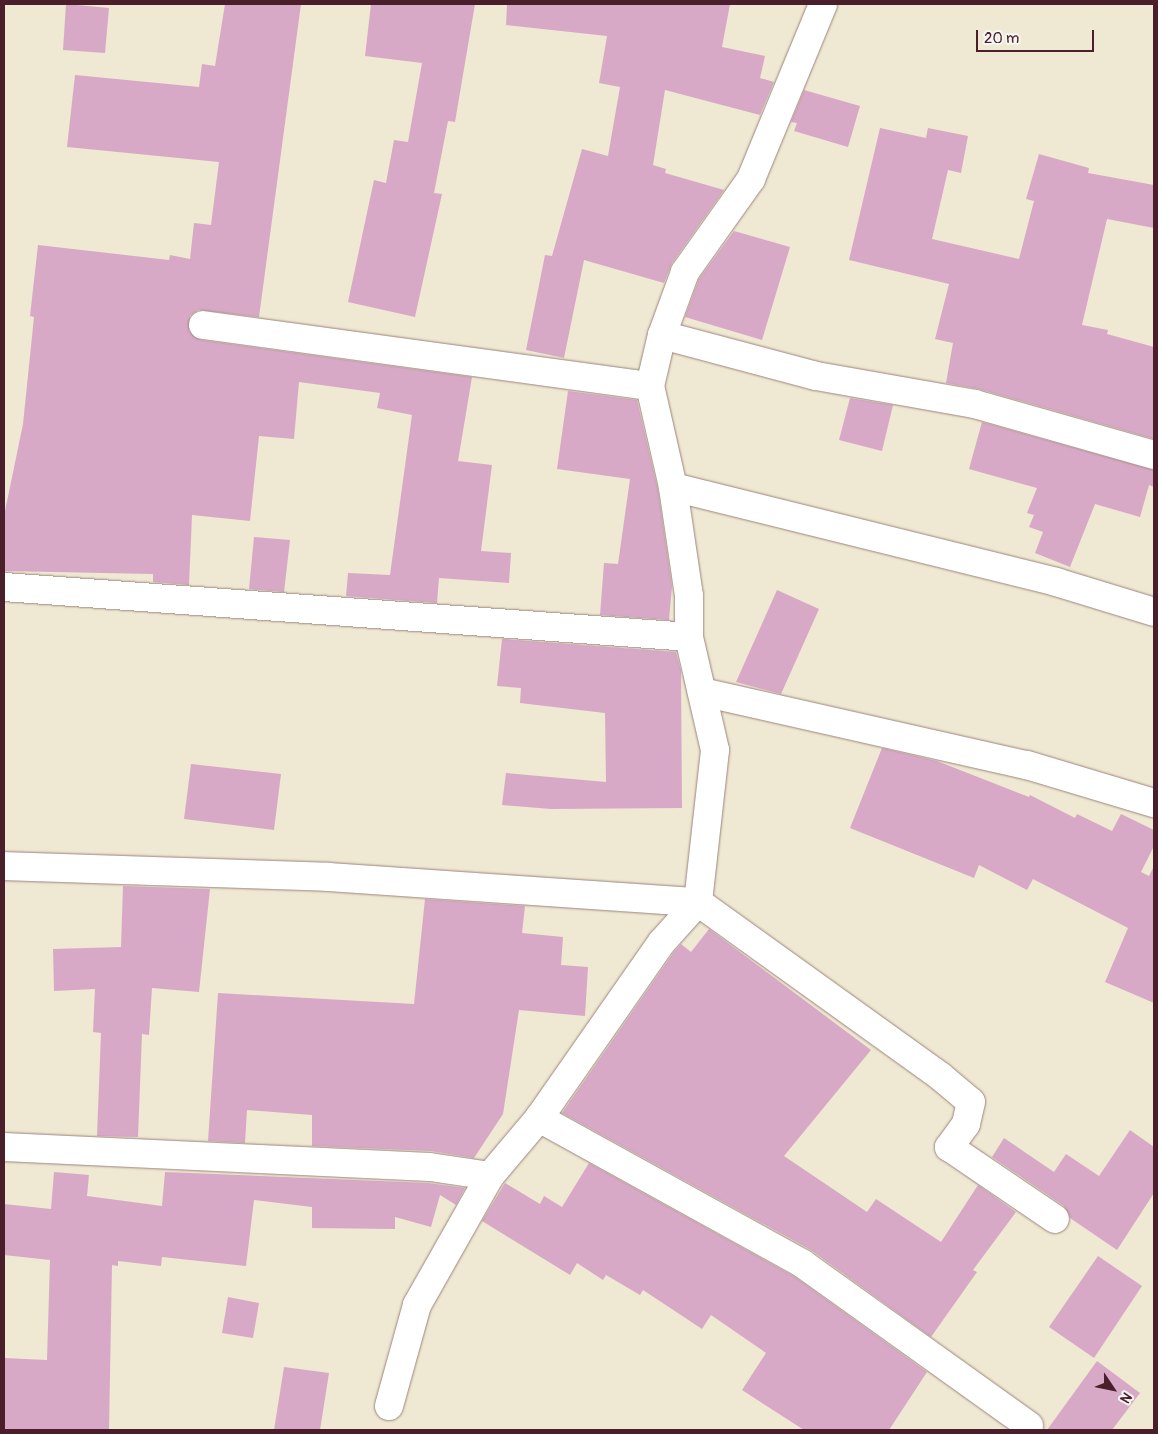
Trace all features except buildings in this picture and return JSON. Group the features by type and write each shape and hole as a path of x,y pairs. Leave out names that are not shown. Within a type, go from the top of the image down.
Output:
{"street":[{"path":"389,1406 417,1305 490,1176 539,1118 662,942 698,902 715,750 689,637 689,596 673,487 650,386 662,335 685,272 751,179 823,4"},
{"path":"203,325 650,386"},
{"path":"662,335 816,376 975,404 1154,455"},
{"path":"673,487 1056,582 1154,612"},
{"path":"4,587 689,637"},
{"path":"702,692 1028,765 1154,803"},
{"path":"4,866 328,877 698,902 940,1076 971,1102 966,1124 949,1147 1055,1219"},
{"path":"539,1118 803,1264 1029,1426"},
{"path":"4,1147 430,1167 490,1176"}]}
